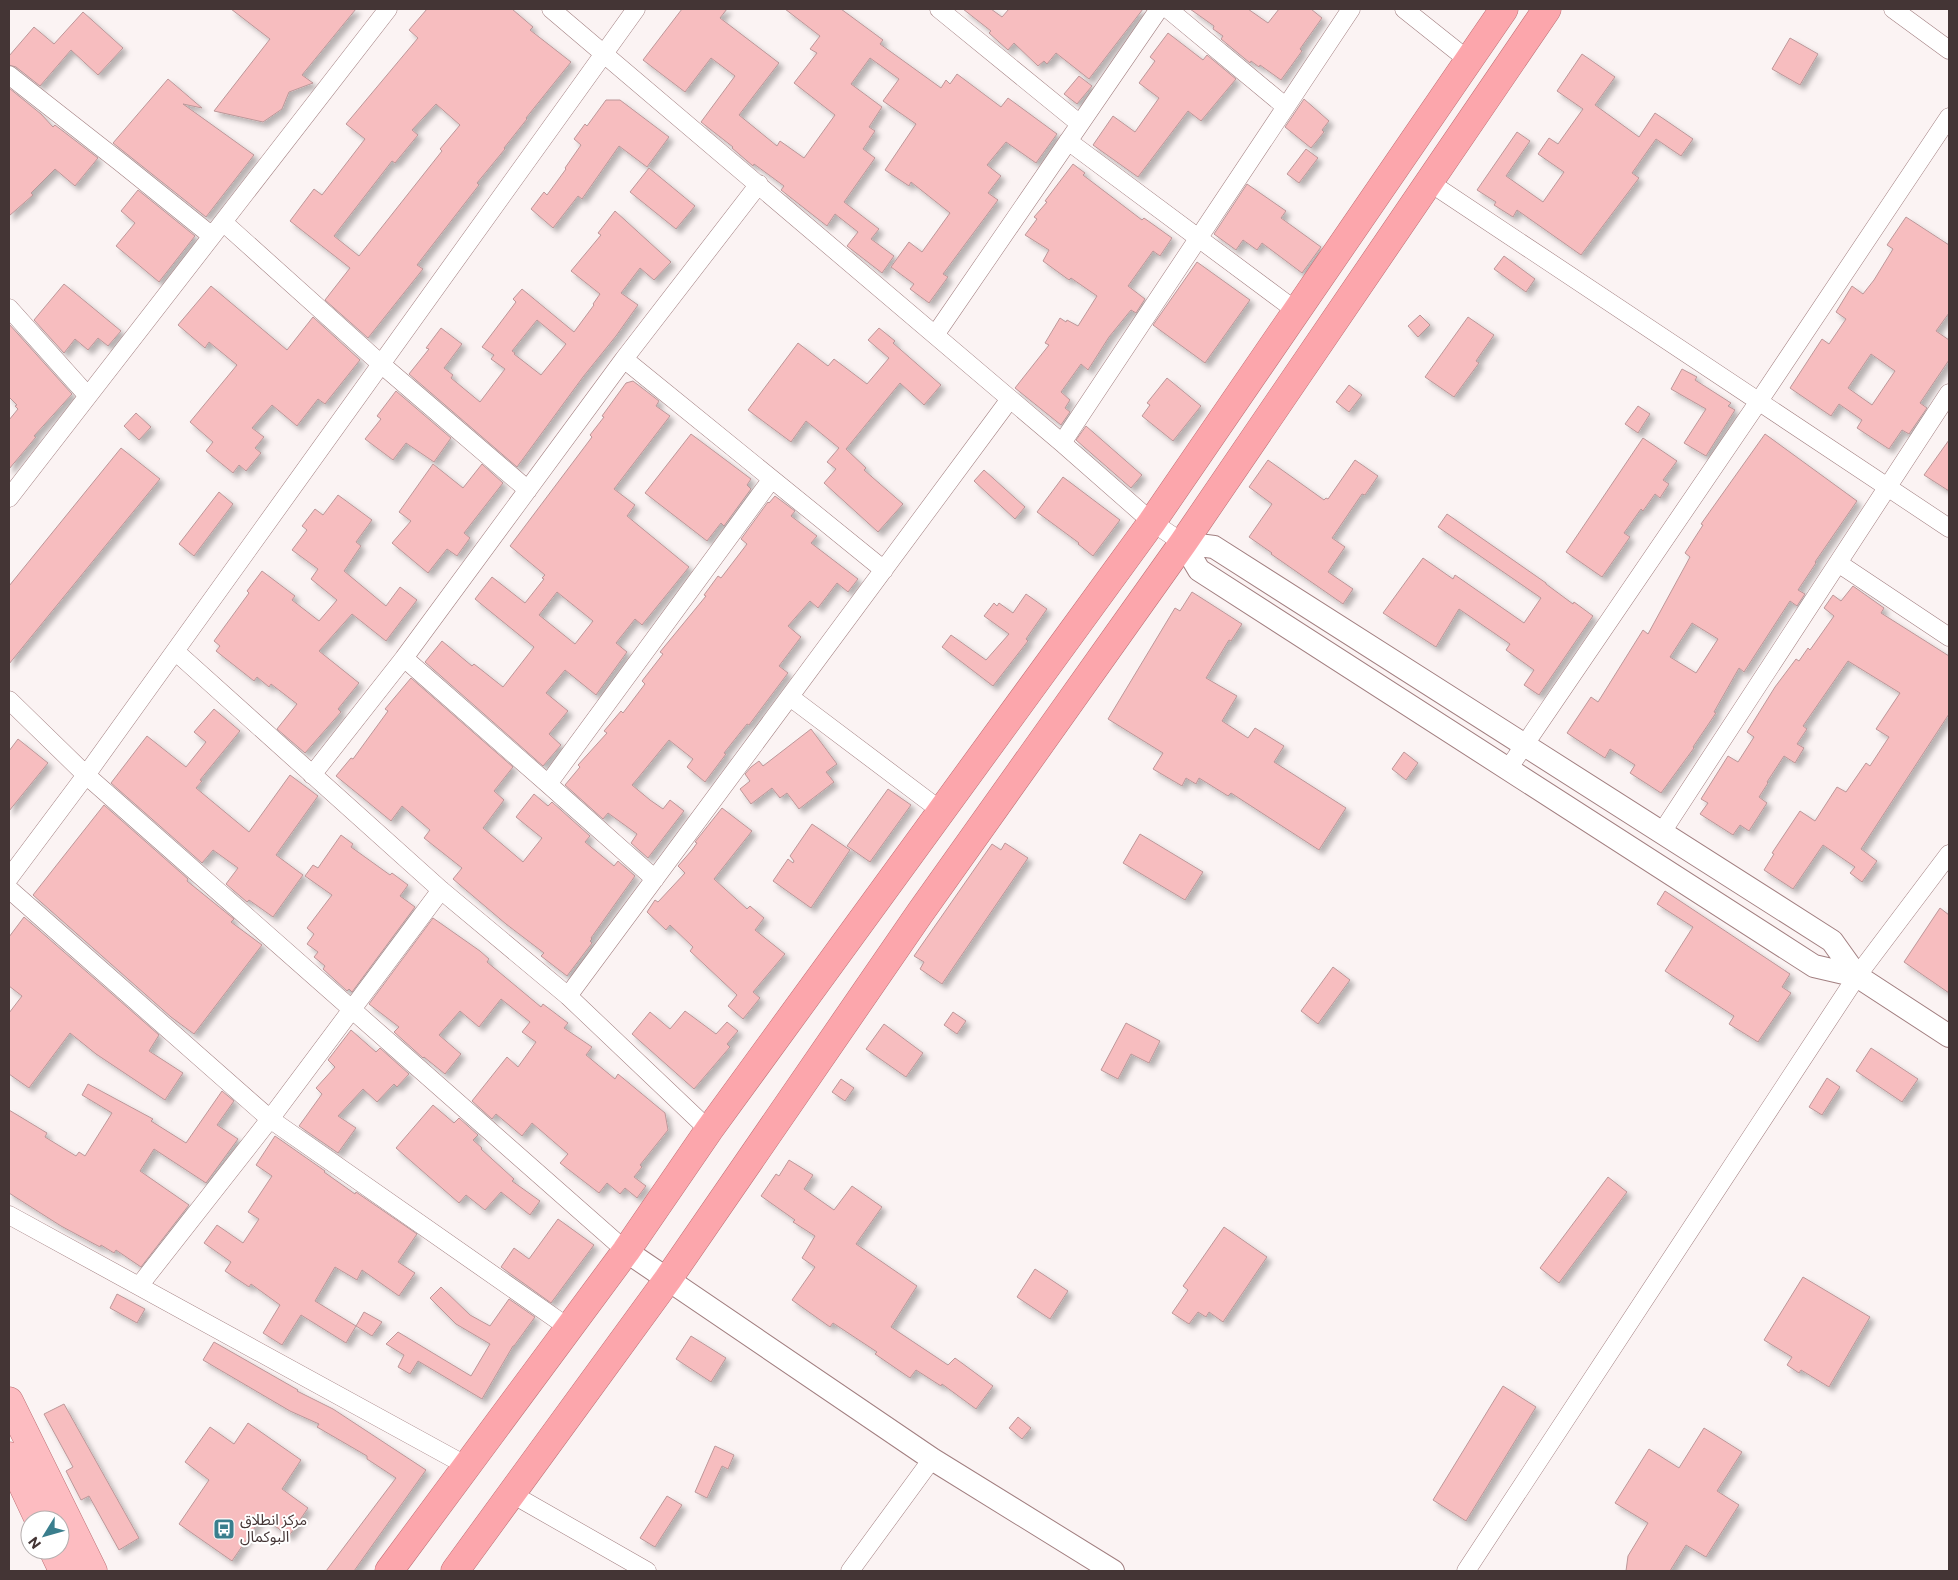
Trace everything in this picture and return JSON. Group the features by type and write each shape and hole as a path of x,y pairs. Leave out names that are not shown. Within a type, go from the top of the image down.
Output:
{"highway":[{"path":"389,1571 626,1251 709,1130 940,810 1152,522 1295,310 1504,9"},
{"path":"456,1571 668,1279 920,912 1183,542 1547,9"}],"main road":[{"path":"9,1401 93,1571"},
{"path":"9,1456 34,1510"}],"street":[{"path":"9,498 388,9"},
{"path":"552,9 605,52 935,334 1152,522 1183,542 1214,547 1832,941 1857,976"},
{"path":"9,878 86,775 636,9"},
{"path":"939,9 1080,124"},
{"path":"935,334 1159,9"},
{"path":"1168,9 1286,107"},
{"path":"1062,443 1351,9"},
{"path":"1404,9 1468,60"},
{"path":"1901,11 1949,50"},
{"path":"9,76 212,236"},
{"path":"1508,769 1759,401 1944,137 1949,117"},
{"path":"1068,141 1295,310"},
{"path":"1429,182 1949,528"},
{"path":"312,775 404,658 624,359 759,184"},
{"path":"223,222 381,364 528,490"},
{"path":"9,308 88,396"},
{"path":"624,359 884,570"},
{"path":"1662,832 1949,393"},
{"path":"568,996 1010,399"},
{"path":"548,784 771,480"},
{"path":"1183,542 1199,570 1814,966 1857,976 1949,1036"},
{"path":"1838,563 1949,637"},
{"path":"175,651 441,890 568,996 709,1130"},
{"path":"404,658 655,879"},
{"path":"790,697 940,810"},
{"path":"9,700 86,775 626,1251 932,1459 1113,1571"},
{"path":"1466,1571 1857,976 1947,860"},
{"path":"9,889 270,1119 569,1328"},
{"path":"139,1286 270,1119 441,890"},
{"path":"9,1215 467,1466"},
{"path":"850,1571 932,1459"},
{"path":"512,1494 647,1571"}],"building":[{"path":"231,9 356,9 302,75 313,83 289,92 282,109 263,122 214,111 270,39"},
{"path":"427,9 512,9 533,27 530,30 571,62 477,183 479,185 417,265 423,269 368,338 325,300 350,268 290,221 314,189 322,195 365,139 346,124 418,38 409,30","holes":["436,104 460,125 440,149 442,151 359,256 334,236 392,161 395,163 418,135 412,130"]},
{"path":"682,9 727,9 720,18 779,63 739,115 777,146 780,141 804,158 835,115 794,83 817,53 810,49 820,36 785,9 841,9 883,40 880,44 941,88 946,80 950,84 957,74 1001,107 1008,98 1057,134 1036,163 1006,142 987,165 1001,176 988,193 998,200 943,274 948,277 929,303 910,289 914,284 891,267 909,242 922,252 950,213 911,182 909,186 885,170 916,124 883,101 899,79 870,58 851,84 882,107 869,127 875,131 863,149 875,158 844,202 879,229 871,239 894,256 882,273 847,246 858,232 835,214 827,226 781,190 784,186 754,164 753,166 733,147 701,122 735,76 711,58 685,92 643,60"},
{"path":"963,9 991,9 1002,17 1009,9 1143,9 1089,79 1056,53 1047,64 1044,61 1038,66 1014,43 1008,50 989,33 991,31"},
{"path":"1190,9 1248,9 1268,23 1279,9 1311,9 1322,18 1300,49 1302,51 1281,80 1260,65 1259,67 1251,61 1250,63 1221,39 1223,36 1213,29 1214,26"},
{"path":"83,12 123,48 98,75 71,50 40,86 16,67 9,65 9,56 34,27 54,44"},
{"path":"1168,33 1203,60 1207,55 1236,79 1201,121 1188,111 1138,177 1093,145 1113,116 1135,132 1159,98 1139,83 1155,61 1150,57"},
{"path":"1790,38 1818,54 1800,85 1772,69"},
{"path":"1582,54 1615,77 1595,105 1639,137 1655,113 1693,139 1681,156 1656,139 1632,173 1639,178 1581,255 1517,210 1513,217 1494,205 1496,202 1477,190 1517,132 1530,141 1506,176 1543,202 1564,172 1538,154 1549,138 1558,144 1583,109 1557,91"},
{"path":"1079,76 1092,86 1077,104 1064,94"},
{"path":"168,79 202,108 183,104 254,155 206,217 113,143"},
{"path":"9,88 41,114 53,127 55,125 98,158 75,186 55,169 31,193 33,195 9,216"},
{"path":"1304,99 1329,121 1322,130 1324,132 1311,148 1285,127"},
{"path":"606,100 620,100 669,137 647,167 619,146 582,199 578,196 553,228 531,209 544,192 547,195 566,169 581,145 574,139 585,124 587,126"},
{"path":"1306,149 1318,158 1299,183 1287,174"},
{"path":"1073,164 1085,173 1083,175 1142,220 1144,218 1172,238 1160,256 1153,251 1128,286 1145,299 1136,313 1131,310 1109,337 1088,370 1081,364 1061,392 1070,400 1065,408 1070,412 1061,425 1015,388 1049,345 1045,343 1060,318 1078,326 1097,296 1071,278 1069,280 1043,261 1049,250 1025,235 1037,219 1034,217 1047,202 1045,201"},
{"path":"649,168 695,206 676,229 630,192"},
{"path":"1247,184 1286,211 1281,218 1321,247 1302,273 1262,243 1257,250 1243,240 1236,250 1214,234"},
{"path":"138,190 195,236 159,282 116,246 135,223 121,211"},
{"path":"615,211 671,262 654,280 640,268 621,293 638,305 517,467 409,374 429,349 426,348 441,328 462,344 444,368 453,375 451,378 480,402 505,369 491,359 494,355 482,347 516,302 513,299 522,289 574,332 600,294 571,271 601,235 598,233","holes":["537,320 566,344 541,375 512,351"]},
{"path":"1906,217 1949,245 1949,313 1936,331 1949,340 1949,360 1920,403 1927,408 1909,434 1902,430 1889,449 1857,428 1862,420 1839,404 1831,416 1790,388 1822,339 1829,344 1846,319 1836,312 1852,286 1863,294 1874,280 1893,249 1887,245","holes":["1871,354 1895,371 1872,405 1848,388"]},
{"path":"1504,256 1535,279 1526,292 1494,269"},
{"path":"1197,262 1250,300 1205,363 1153,325"},
{"path":"64,284 121,331 108,346 98,338 88,350 75,339 64,353 34,320"},
{"path":"211,286 287,350 313,317 360,360 325,404 318,399 297,426 272,405 252,428 264,437 255,448 261,453 246,471 239,465 233,473 206,451 213,442 190,422 237,365 209,342 205,348 178,325"},
{"path":"1420,315 1430,325 1418,337 1408,326"},
{"path":"1468,317 1494,335 1476,361 1479,363 1454,397 1425,377"},
{"path":"9,324 72,394 34,436 36,437 9,469 9,420 18,409 15,406 17,405 9,397"},
{"path":"879,328 895,341 893,343 941,385 924,405 900,383 846,449 866,468 864,470 903,504 878,532 824,483 836,469 827,462 839,448 806,421 791,442 748,410 798,343 828,366 834,359 867,384 889,358 868,340"},
{"path":"1682,369 1697,377 1695,380 1731,403 1728,406 1735,410 1706,456 1684,443 1706,409 1671,389"},
{"path":"1167,378 1201,406 1173,441 1142,416 1150,405 1147,403"},
{"path":"633,381 659,401 656,406 670,416 614,489 635,505 627,516 689,567 642,625 635,619 616,643 627,652 596,695 565,670 546,693 568,711 549,734 561,745 543,766 425,662 442,641 472,666 474,664 503,687 534,647 475,599 492,577 525,603 544,579 542,578 545,575 510,546 592,437 590,435 626,383","holes":["557,592 593,621 575,644 539,615"]},
{"path":"1349,385 1362,395 1349,412 1336,402"},
{"path":"396,391 451,438 434,462 406,443 393,460 365,439 381,419 377,416"},
{"path":"1638,406 1650,414 1638,433 1625,424"},
{"path":"136,413 151,427 139,440 124,426"},
{"path":"1086,426 1142,475 1131,488 1076,440"},
{"path":"691,434 751,479 747,485 751,489 724,526 721,523 707,541 645,493"},
{"path":"1765,434 1857,501 1798,590 1805,594 1797,606 1790,601 1744,672 1739,668 1714,712 1716,713 1694,748 1661,793 1630,773 1635,765 1610,749 1605,758 1567,733 1591,697 1598,702 1643,630 1648,634 1690,557 1685,553 1703,525 1701,524","holes":["1692,623 1718,639 1696,673 1670,657"]},
{"path":"1643,438 1677,461 1663,480 1669,484 1660,498 1655,494 1643,511 1641,509 1624,533 1630,537 1602,577 1566,552"},
{"path":"1949,440 1949,491 1924,475"},
{"path":"121,448 160,479 9,664 9,586"},
{"path":"1268,460 1324,500 1328,499 1355,460 1378,476 1365,495 1362,494 1332,538 1345,547 1328,572 1353,589 1343,604 1249,537 1272,504 1249,487"},
{"path":"433,464 463,488 482,464 503,483 464,533 470,538 457,556 447,549 428,573 392,543 411,521 399,512"},
{"path":"984,470 1025,507 1015,519 974,481"},
{"path":"1063,477 1120,520 1093,556 1079,543 1037,512"},
{"path":"219,492 233,504 194,556 179,544"},
{"path":"338,495 372,520 356,542 361,546 344,571 386,606 400,587 417,600 386,641 352,614 319,651 359,683 338,709 341,712 305,753 277,729 297,704 271,684 269,687 257,677 254,681 216,651 220,646 214,641 249,593 247,591 262,571 295,596 292,600 319,621 337,600 311,579 318,569 292,550 307,530 302,526 315,509 323,515"},
{"path":"775,496 795,511 791,516 817,536 811,543 858,579 848,592 837,583 818,608 810,601 788,626 801,637 779,666 788,673 749,725 747,724 724,753 726,754 705,782 687,767 693,759 669,740 632,785 663,809 670,800 684,811 648,858 631,843 637,834 608,813 603,819 565,785 580,767 578,765 607,733 604,731 621,711 623,713 645,684 642,681 663,654 660,652 706,596 704,595 718,576 721,578 747,544 741,539 768,502"},
{"path":"1447,514 1573,604 1574,602 1593,616 1539,695 1524,685 1534,670 1506,650 1510,644 1459,609 1436,647 1383,613 1423,558 1453,579 1455,575 1524,623 1541,598 1438,527"},
{"path":"1853,586 1884,608 1881,613 1949,656 1949,714 1861,849 1877,861 1862,882 1850,873 1855,867 1823,845 1793,889 1764,870 1774,854 1772,853 1800,811 1815,821 1837,787 1846,792 1866,763 1870,766 1889,737 1876,729 1900,693 1848,661 1803,726 1807,729 1797,744 1804,748 1795,763 1784,756 1767,782 1759,797 1767,803 1749,831 1740,825 1733,835 1700,814 1708,803 1701,799 1728,756 1738,762 1754,737 1747,732 1775,687 1796,659 1799,661 1808,648 1810,650 1834,616 1824,608 1833,595 1841,601"},
{"path":"1192,592 1242,624 1231,641 1229,640 1206,678 1237,696 1222,721 1248,738 1255,728 1284,746 1274,762 1346,808 1319,850 1231,793 1228,796 1199,778 1196,784 1186,778 1182,786 1153,769 1163,753 1108,719 1175,608 1180,611"},
{"path":"1026,594 1047,609 1026,639 1028,641 993,686 942,647 951,635 986,660 1009,634 984,616 994,603 997,606 999,603 1013,613"},
{"path":"411,678 513,767 494,791 504,800 483,828 523,862 542,838 516,817 534,794 548,806 552,802 590,836 585,842 614,866 618,861 635,876 591,938 590,941 592,943 567,976 541,956 544,953 453,879 462,868 424,838 430,830 402,806 391,821 336,776 351,758 353,759 388,711 385,709"},
{"path":"214,709 240,731 200,780 202,781 196,788 249,832 290,775 318,796 276,855 303,875 273,917 249,900 247,902 226,884 238,868 213,850 202,863 111,783 147,736 186,767 206,742 194,732"},
{"path":"811,729 837,764 826,772 834,782 799,809 787,793 780,798 772,788 751,804 740,789 750,781 745,774 759,761 763,766"},
{"path":"18,739 48,763 9,811 9,751"},
{"path":"1404,752 1418,763 1406,780 1392,769"},
{"path":"888,789 911,805 870,862 847,846"},
{"path":"104,805 188,879 187,881 234,919 231,922 262,945 194,1034 171,1017 33,895"},
{"path":"722,808 752,831 714,879 747,909 750,906 764,918 755,930 785,954 753,992 760,998 743,1019 728,1006 737,995 690,951 693,947 670,925 666,930 647,912 655,900 658,902 685,873 678,866"},
{"path":"812,824 850,850 811,908 773,881 788,859 793,863 794,861 790,856"},
{"path":"1140,834 1203,872 1185,900 1123,863"},
{"path":"341,835 353,844 351,847 390,875 392,873 408,885 400,896 415,907 352,992 349,989 347,991 323,969 325,966 314,957 318,952 307,944 314,934 307,928 332,895 305,876 313,865 318,868"},
{"path":"1005,843 1028,858 942,984 920,969 924,962 914,956 992,844 1001,850"},
{"path":"1665,891 1790,974 1782,987 1791,993 1758,1042 1729,1024 1734,1016 1665,971 1693,927 1657,904"},
{"path":"1940,908 1949,915 1949,993 1904,962"},
{"path":"24,917 159,1035 149,1051 183,1073 165,1100 96,1054 70,1033 29,1088 9,1074 9,1013 22,996 9,986 9,937"},
{"path":"433,918 480,951 489,959 487,962 541,1007 543,1004 568,1023 564,1028 592,1047 586,1055 615,1079 618,1074 665,1113 668,1130 640,1165 642,1167 634,1177 646,1186 637,1198 625,1188 620,1194 607,1183 599,1193 560,1163 568,1154 532,1123 522,1136 496,1114 492,1119 472,1101 507,1057 518,1067 536,1042 522,1032 530,1022 501,999 479,1027 460,1011 439,1035 461,1054 445,1074 423,1058 394,1032 399,1027 369,1004"},
{"path":"1333,967 1350,980 1318,1024 1301,1011"},
{"path":"685,1011 716,1034 727,1022 738,1031 727,1044 730,1047 694,1089 632,1034 650,1012 670,1029"},
{"path":"953,1012 966,1021 957,1034 944,1025"},
{"path":"1126,1023 1160,1041 1149,1063 1131,1054 1118,1079 1101,1070"},
{"path":"884,1024 923,1053 906,1077 866,1049"},
{"path":"351,1030 376,1052 380,1048 409,1074 397,1087 394,1084 377,1102 363,1089 338,1116 356,1128 338,1153 299,1126 322,1094 316,1088 335,1067 328,1060"},
{"path":"1871,1048 1918,1079 1902,1102 1856,1071"},
{"path":"1827,1078 1840,1087 1822,1115 1809,1107"},
{"path":"841,1079 854,1088 845,1101 832,1092"},
{"path":"88,1084 153,1119 151,1121 186,1143 222,1091 234,1101 217,1125 238,1139 206,1183 154,1149 140,1171 189,1205 141,1267 116,1250 114,1253 101,1245 100,1247 61,1226 9,1193 9,1110 47,1133 45,1137 76,1156 79,1152 85,1156 112,1113 82,1095"},
{"path":"433,1105 454,1123 459,1118 478,1135 473,1140 481,1149 514,1179 512,1181 540,1201 530,1215 501,1192 485,1210 466,1195 459,1203 396,1148"},
{"path":"275,1136 355,1194 356,1192 417,1234 398,1262 415,1273 399,1296 362,1270 357,1280 335,1267 315,1301 356,1326 346,1343 301,1315 282,1345 263,1333 280,1305 251,1284 249,1287 225,1271 231,1262 204,1243 217,1225 243,1243 259,1219 248,1212 272,1176 256,1165"},
{"path":"789,1160 813,1175 804,1189 834,1210 852,1186 882,1207 856,1244 917,1286 891,1327 948,1365 955,1358 993,1386 976,1409 942,1384 941,1386 916,1370 910,1378 875,1354 877,1352 833,1323 830,1327 792,1300 815,1267 802,1258 815,1236 793,1222 795,1220 761,1196 776,1174 779,1176"},
{"path":"1608,1177 1627,1192 1559,1283 1540,1268"},
{"path":"558,1219 594,1245 551,1303 501,1267 514,1248 529,1259"},
{"path":"1224,1227 1267,1257 1223,1322 1209,1312 1206,1317 1198,1312 1189,1324 1172,1313 1188,1290 1183,1286"},
{"path":"1035,1269 1068,1291 1050,1319 1017,1297"},
{"path":"1803,1277 1870,1317 1829,1387 1801,1370 1799,1373 1787,1365 1792,1357 1764,1340"},
{"path":"441,1287 470,1315 490,1326 509,1299 535,1317 513,1346 482,1399 418,1361 410,1374 398,1367 404,1355 386,1344 398,1332 471,1376 490,1344 456,1324 430,1298"},
{"path":"117,1294 145,1309 137,1323 110,1308"},
{"path":"364,1312 382,1322 372,1336 356,1326"},
{"path":"691,1336 726,1358 711,1382 676,1359"},
{"path":"214,1342 297,1391 333,1409 426,1470 354,1571 326,1571 396,1478 367,1459 367,1456 317,1427 319,1424 290,1411 203,1360"},
{"path":"1503,1386 1536,1407 1466,1521 1433,1500"},
{"path":"64,1404 139,1538 119,1550 89,1496 81,1500 66,1471 73,1467 44,1414"},
{"path":"1018,1417 1031,1428 1022,1439 1009,1428"},
{"path":"248,1423 301,1460 282,1489 308,1508 289,1536 262,1517 232,1561 179,1524 209,1480 185,1462 210,1427 234,1444"},
{"path":"1704,1428 1742,1452 1717,1491 1739,1505 1706,1557 1686,1545 1670,1571 1626,1571 1628,1556 1648,1523 1615,1503 1649,1449 1679,1468"},
{"path":"715,1446 734,1455 728,1469 722,1466 707,1498 695,1492"},
{"path":"667,1496 682,1505 655,1547 640,1538"}],"place":[{"name":"مركز انطلاق البوكمال","path":"224,1529"}]}
